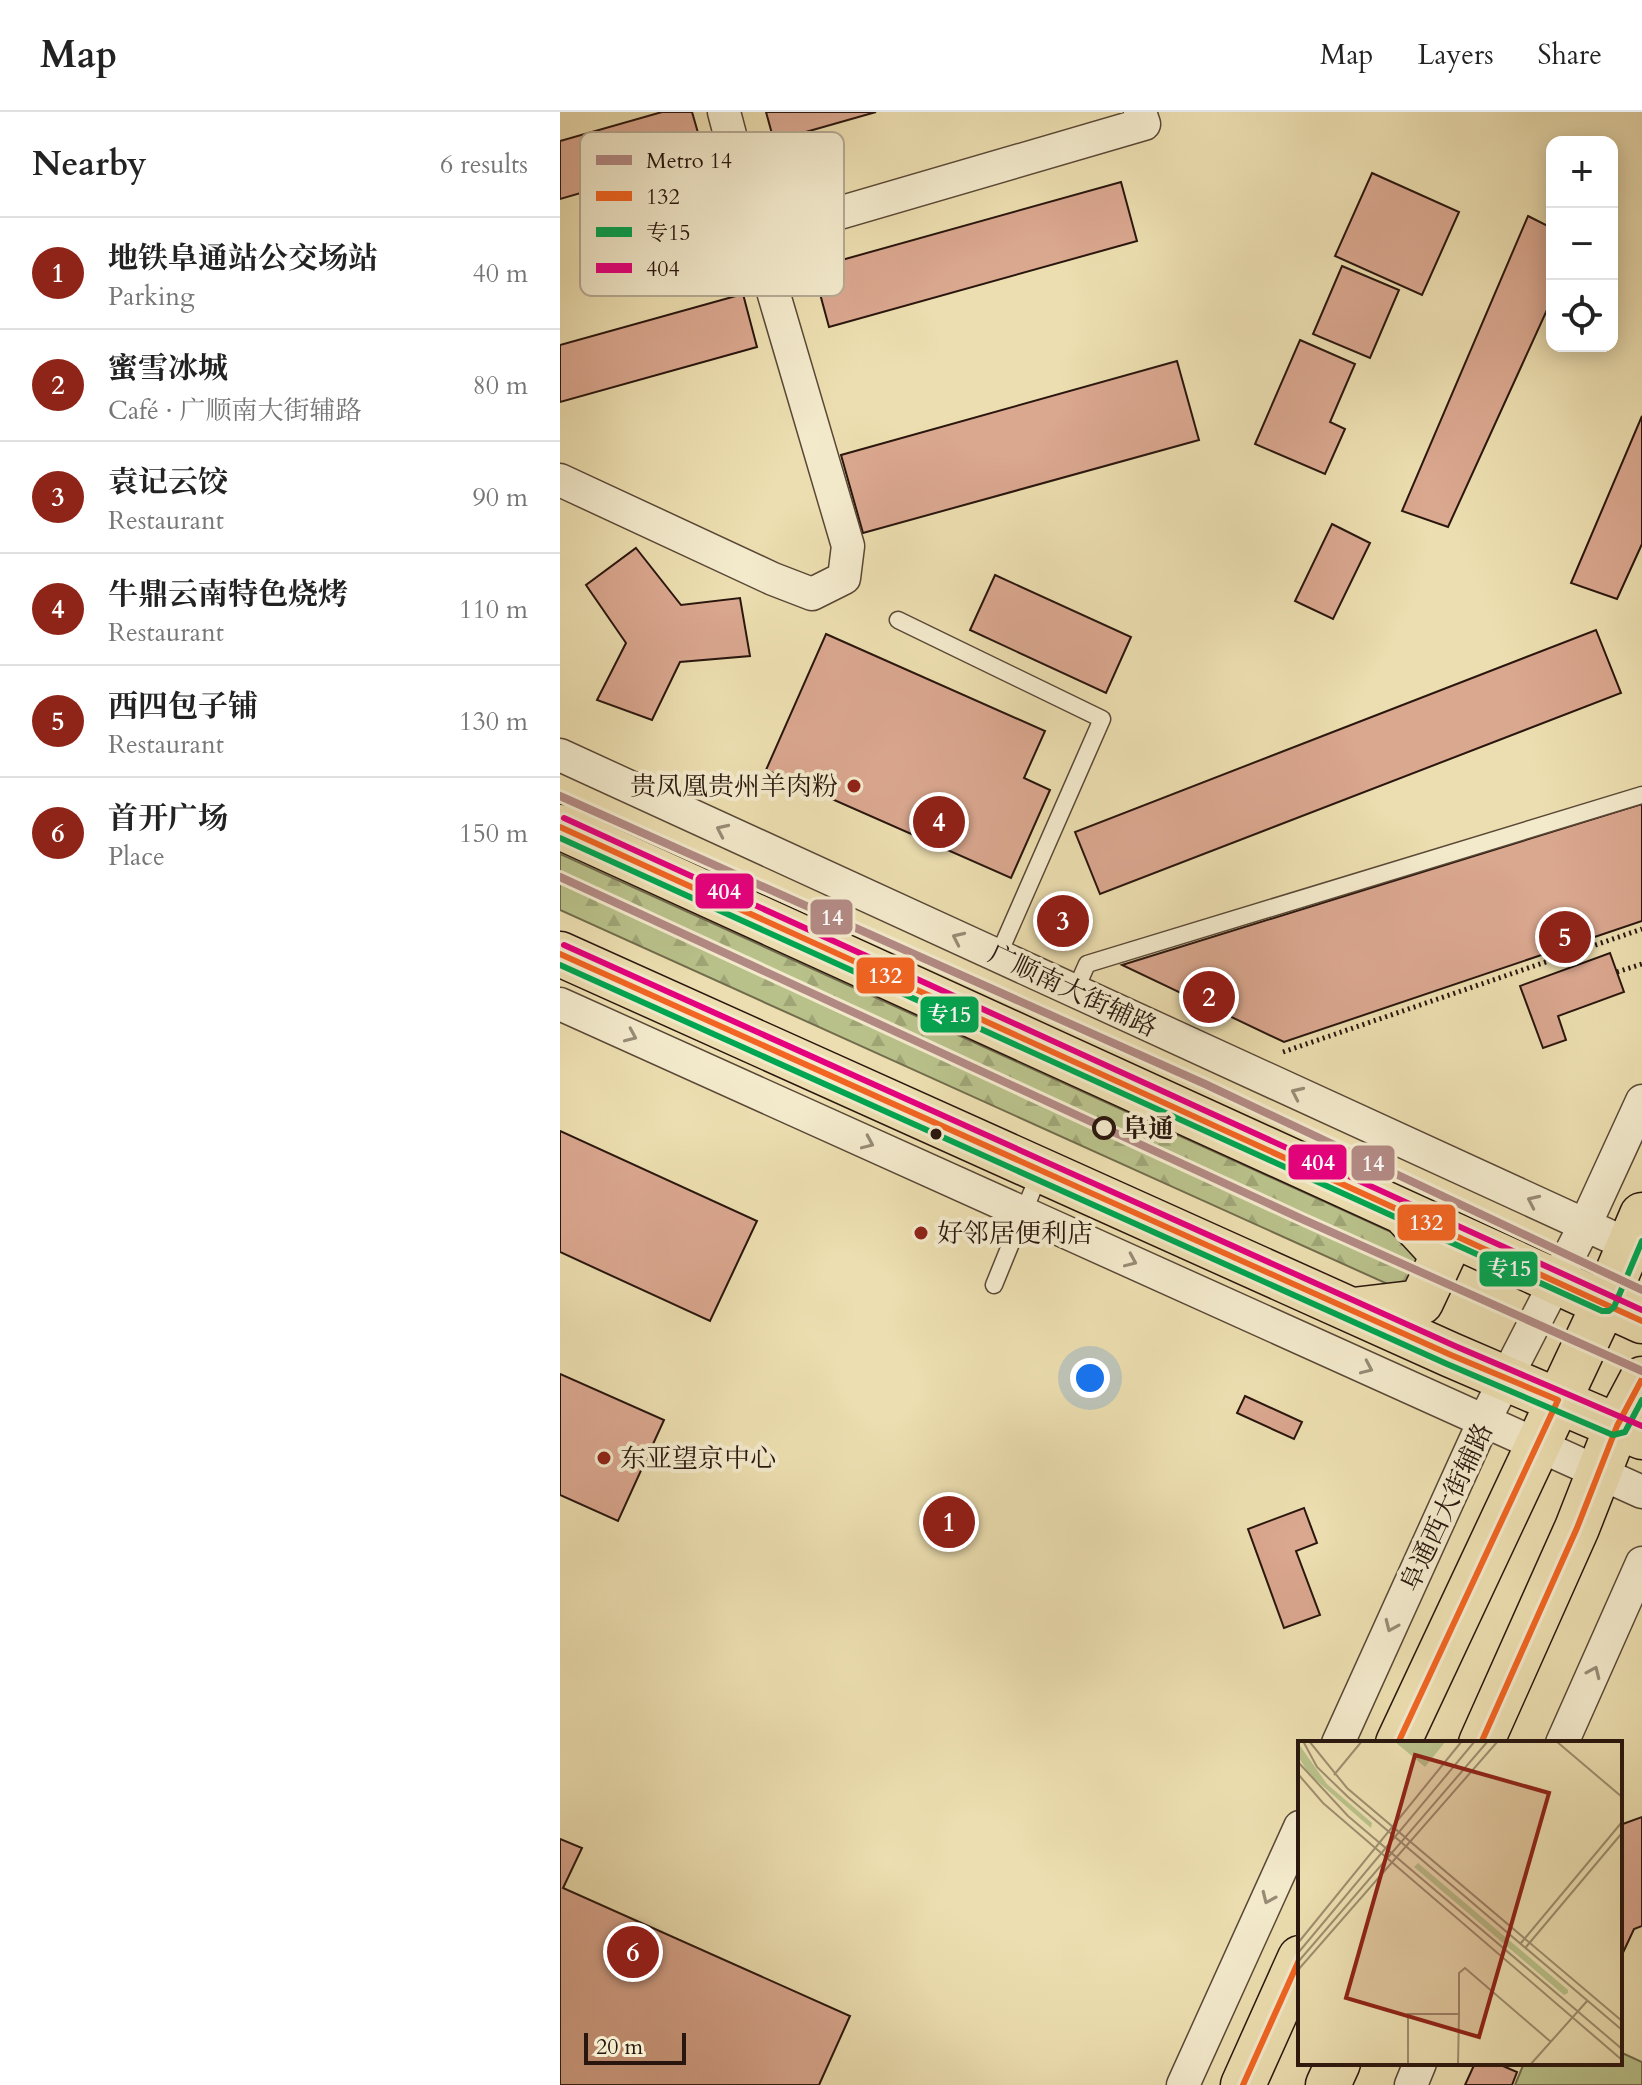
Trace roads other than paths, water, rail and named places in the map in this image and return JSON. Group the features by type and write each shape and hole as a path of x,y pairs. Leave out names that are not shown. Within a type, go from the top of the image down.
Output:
{"main road":[{"path":"560,827 1624,1312"},
{"path":"560,954 1630,1432"},
{"path":"1353,1310 1421,1302 1443,1255 1400,1209"},
{"path":"1399,1741 1558,1400 1624,1312 1638,1237"},
{"path":"1482,1741 1599,1473 1630,1432 1642,1379"},
{"path":"1243,2085 1298,1962"},
{"path":"1328,2085 1337,2065"}],"street":[{"path":"724,112 729,132"},
{"path":"844,212 1144,124 1140,112"},
{"path":"560,480 773,579 812,594 844,578 848,546 774,296"},
{"name":"广顺南大街辅路","path":"560,755 1585,1225 1638,1237"},
{"path":"560,1004 1642,1492"},
{"name":"阜通西大街辅路","path":"1339,1741 1484,1421 1585,1225 1642,1101"},
{"path":"1563,1741 1642,1563"},
{"path":"1183,2085 1298,1831"},
{"path":"1411,2085 1419,2065"}],"lane":[{"path":"898,620 1102,719 998,956"},
{"path":"1075,991 1087,964 1642,795"},
{"path":"994,1285 1041,1169"}],"metro line":[{"name":"14","path":"560,796 1205,1084 1642,1290"},
{"name":"14","path":"560,877 1302,1219 1642,1371"}],"place":[{"name":"贵凤凰贵州羊肉粉","path":"854,786"},
{"name":"牛鼎云南特色烧烤","path":"939,822"},
{"name":"袁记云饺","path":"1063,921"},
{"name":"西四包子铺","path":"1565,937"},
{"name":"蜜雪冰城","path":"1209,997"},
{"name":"阜通","path":"1104,1128"},
{"name":"好邻居便利店","path":"921,1233"},
{"name":"东亚望京中心","path":"604,1458"},
{"name":"地铁阜通站公交场站","path":"949,1522"},
{"name":"首开广场","path":"633,1952"}]}
